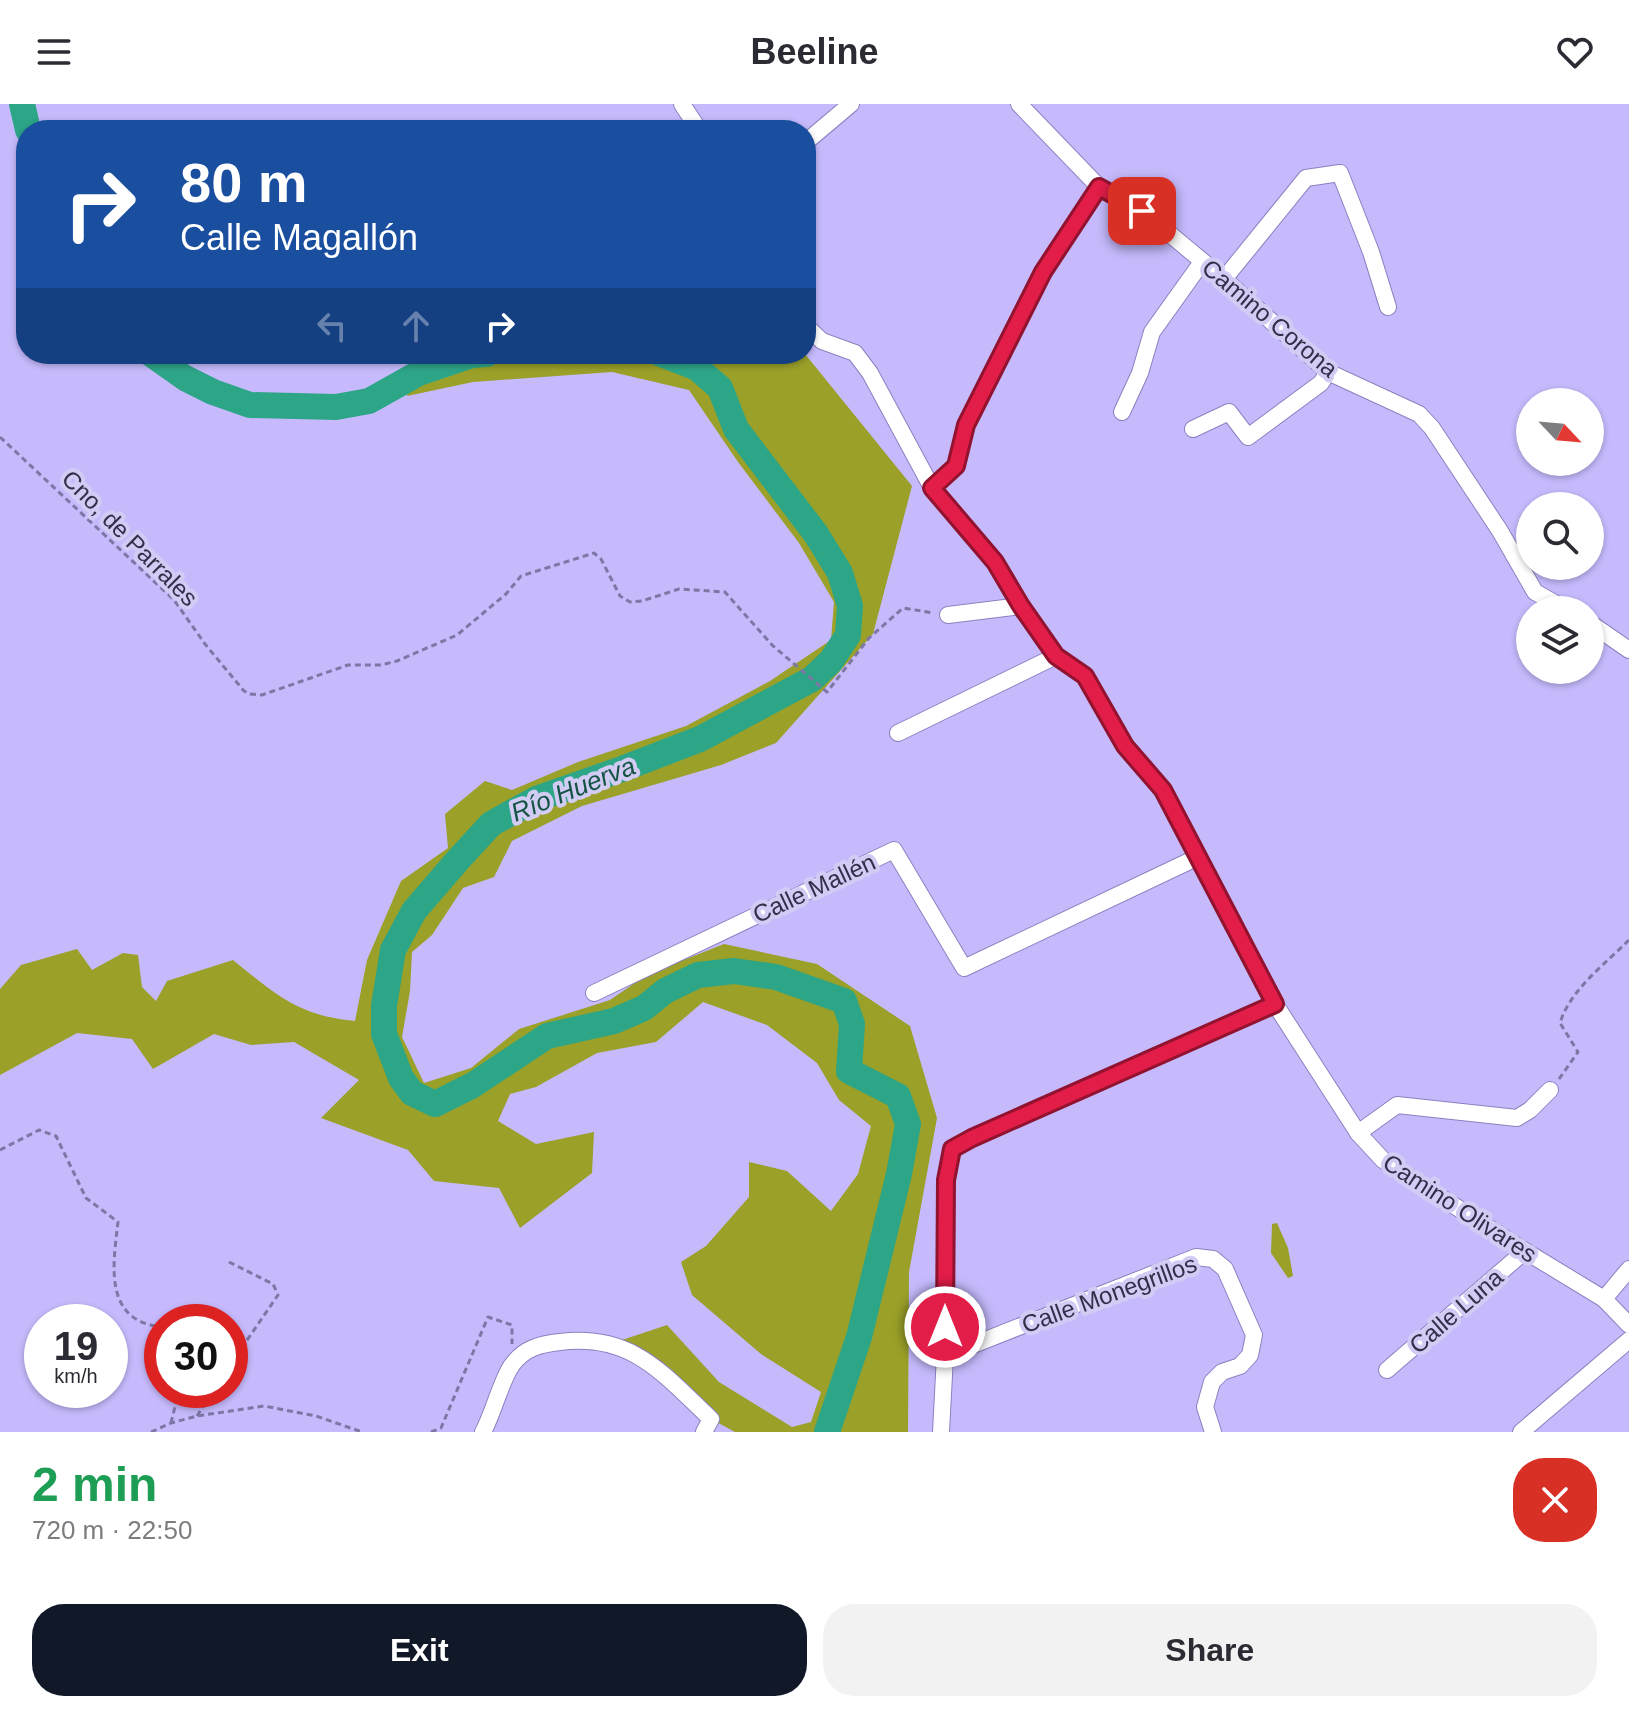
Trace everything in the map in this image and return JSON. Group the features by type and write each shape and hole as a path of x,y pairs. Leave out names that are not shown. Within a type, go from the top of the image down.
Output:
{"street":[{"path":"816,134 851,104"},
{"name":"Camino Corona","path":"1019,104 1033,110 1099,187 1142,211 1328,372 1419,414 1432,428 1500,531 1535,592 1542,596"},
{"path":"1224,279 1306,178 1340,173 1371,252 1388,307"},
{"path":"932,488 956,466 966,425 1043,272 1099,187"},
{"path":"1122,412 1140,373 1152,332 1202,262"},
{"name":"Camino Olivares","path":"816,335 822,341 855,353 870,373 932,488 995,562 1056,656 1085,676 1125,746 1163,790 1275,1004 1358,1133 1383,1160 1604,1299 1629,1325"},
{"path":"1193,429 1229,412 1248,437 1321,383 1328,372"},
{"path":"948,615 1021,606"},
{"path":"1604,633 1629,650"},
{"path":"898,733 1056,656"},
{"name":"Calle Mallén","path":"594,993 894,850 964,968 1196,858"},
{"path":"941,1432 945,1356 946,1180 952,1149 1275,1004"},
{"path":"1358,1133 1397,1105 1517,1118 1550,1090"},
{"name":"Calle Luna","path":"1387,1370 1525,1251"},
{"name":"Calle Monegrillos","path":"945,1356 1196,1257 1213,1259 1225,1269 1254,1335 1250,1355 1240,1366 1222,1372 1212,1382 1205,1407 1213,1432"},
{"path":"1604,1299 1629,1269"},
{"path":"483,1432 512,1365 534,1345 579,1339 613,1343 654,1365 708,1425"},
{"path":"1521,1432 1629,1340"}],"path":[{"name":"Cno, de Parrales","path":"0,437 174,600 205,644 250,694 262,695 348,665 381,665 397,661 457,635 500,600 521,576 594,553 601,559 620,596 630,602 679,589 725,592 772,645 827,692 869,638 903,608 948,615"},
{"path":"1550,1090 1578,1052 1560,1023 1563,1012 1580,989 1629,940"},
{"path":"0,1150 39,1130 56,1136 86,1198 118,1222 112,1275 122,1307 136,1321 144,1323"},
{"path":"229,1262 273,1284 278,1295 248,1339"},
{"path":"431,1432 441,1428 488,1317 512,1325 512,1365"},
{"path":"151,1432 197,1416 264,1406 316,1416 362,1432"},
{"path":"171,1423 175,1408"},
{"path":"197,1416 202,1408"}],"shaded area":[{"path":"412,364 813,364 912,486 873,634 776,743 721,765 582,806 512,841 494,877 463,888 432,935 412,952 410,991 402,1037 424,1083 471,1068 519,1029 610,1000 648,974 724,944 817,964 910,1026 937,1118 909,1272 908,1432 735,1432 711,1419 613,1343 667,1325 719,1382 792,1427 811,1422 821,1392 761,1354 692,1295 681,1262 706,1246 749,1197 749,1162 787,1171 831,1211 858,1174 871,1126 839,1100 817,1063 767,1025 703,1002 656,1042 597,1053 536,1087 510,1094 498,1121 536,1144 594,1132 592,1173 520,1228 499,1188 434,1181 408,1150 321,1118 359,1080 294,1042 251,1045 214,1034 153,1069 132,1039 77,1033 0,1075 0,989 21,965 77,949 92,970 123,953 138,955 142,987 156,1001 167,981 233,960 275,993 303,1008 355,1021 367,960 401,881 448,848 445,814 485,781 512,790 578,762 686,726 770,681 831,640 834,602 799,543 689,390 612,372 473,382 407,396"},
{"path":"1277,1223 1288,1248 1293,1276 1288,1278 1271,1253 1272,1224"}],"waterway":[{"name":"Río Huerva","path":"22,104 26,120"},
{"name":"Río Huerva","path":"165,364 213,392 250,405 336,407 369,401 419,373 446,364"},
{"name":"Río Huerva","path":"687,364 697,368 720,388 736,429 816,534 840,573 850,606 848,635 831,661 812,679 700,739 536,799 491,824 414,911 393,950 384,1006 384,1034 401,1078 412,1093 435,1104 473,1085 547,1036 614,1021 644,1008 665,991 698,975 734,971 776,977 844,1001 852,1024 849,1071 898,1096 908,1124 899,1174 859,1337 827,1432"}],"route":[{"path":"945,1327 946,1180 952,1149 1275,1004 1163,790 1125,746 1085,676 1056,656 995,562 932,488 956,466 966,425 989,377 1043,272 1099,187 1142,211"}]}
